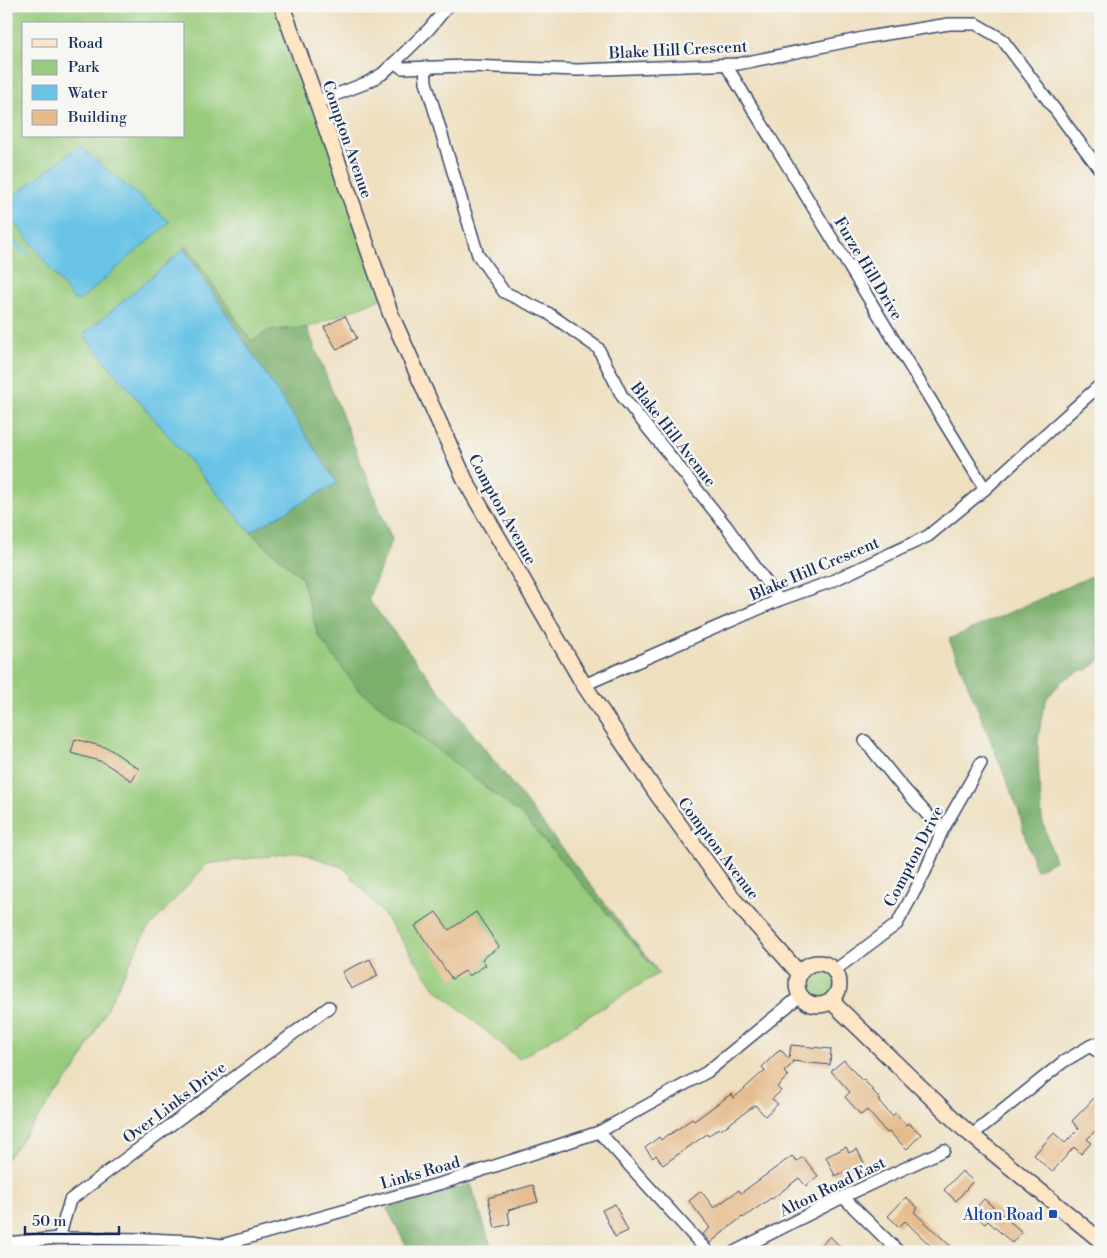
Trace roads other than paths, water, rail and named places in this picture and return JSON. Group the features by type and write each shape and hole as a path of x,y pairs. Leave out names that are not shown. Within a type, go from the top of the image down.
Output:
{"street":[{"name":"Compton Avenue","path":"282,6 391,315 466,482 584,685 657,794 734,900 800,973"},
{"path":"317,102 366,83 382,74 428,29 448,6"},
{"name":"Blake Hill Crescent","path":"395,62 402,68 469,66 578,70 726,65 868,37 949,24 976,24 1002,39 1101,172"},
{"name":"Furze Hill Drive","path":"726,65 985,489"},
{"name":"Blake Hill Avenue","path":"425,67 426,82 478,255 504,292 548,312 598,348 622,396 727,527 779,600"},
{"name":"Blake Hill Crescent","path":"584,685 779,600 830,582 928,536 985,489 1101,384"},
{"path":"865,741 898,782 942,831"},
{"name":"Compton Drive","path":"835,970 897,924 925,872 942,831 981,763"},
{"path":"811,963 826,963 835,970 839,977 840,985 838,992 824,1005 811,1004 804,1001 797,989 796,982 800,973 804,967 811,963"},
{"name":"Links Road","path":"6,1243 59,1238 192,1240 222,1248 449,1181 599,1132 707,1072 800,996"},
{"path":"830,1001 951,1117 1101,1241"},
{"name":"Over Links Drive","path":"59,1238 70,1200 329,1007"},
{"path":"972,1135 1064,1062 1095,1044 1101,1054"},
{"path":"599,1132 708,1252"},
{"name":"Alton Road East","path":"734,1252 843,1197 944,1150"},
{"path":"843,1197 899,1252"}],"water":[{"path":"79,146 170,222 79,301 73,299 6,210 6,202"},
{"path":"184,249 337,483 250,532 83,335"}],"waterway":[{"path":"6,235 27,253"}],"place":[{"name":"Alton Road","path":"1053,1214"}]}
